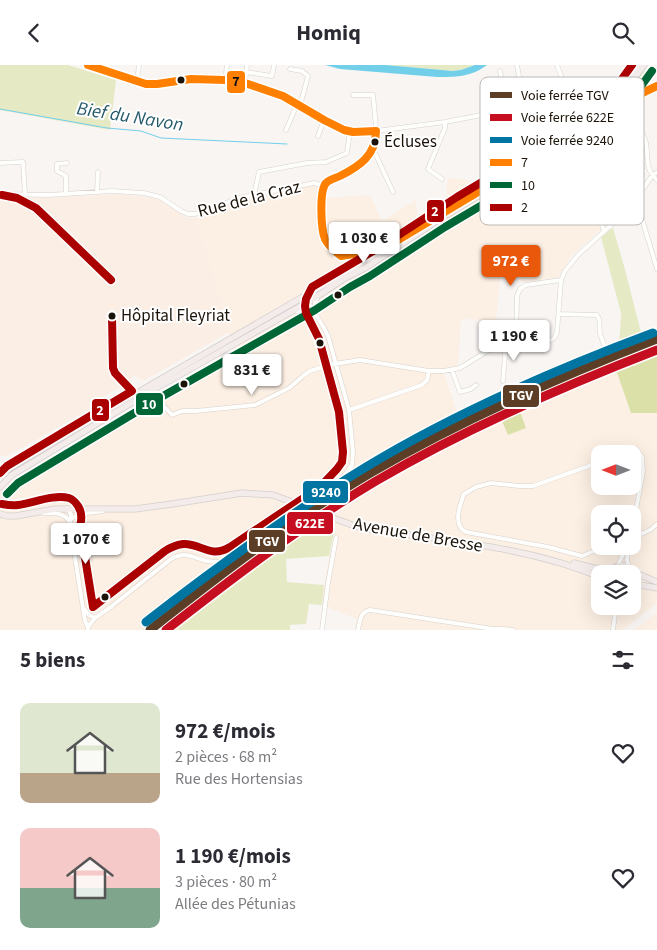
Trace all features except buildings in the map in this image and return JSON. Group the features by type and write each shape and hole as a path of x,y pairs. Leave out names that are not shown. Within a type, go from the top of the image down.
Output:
{"main road":[{"path":"630,77 639,65"},
{"path":"635,77 644,65"},
{"path":"644,93 657,86"},
{"path":"0,491 0,486 12,475 144,395 310,301 319,291 336,278 480,192"},
{"path":"0,474 302,298 365,268 480,195"},
{"name":"Avenue de Bresse","path":"0,514 16,516 49,509 67,508 126,509 167,505 242,493 273,495 354,526 496,548 542,558 591,573"},
{"name":"Avenue de Bresse","path":"542,558 572,562 591,567"},
{"path":"641,575 657,582"},
{"path":"641,585 657,588"}],"street":[{"path":"88,65 146,84 191,79 225,80 245,83 270,91 324,120 350,131 376,131 480,115"},
{"path":"137,81 139,65"},
{"path":"225,80 227,65"},
{"path":"245,83 247,65"},
{"path":"246,72 272,76 274,65"},
{"path":"556,65 561,77"},
{"path":"286,130 299,105 308,76 302,71 290,69"},
{"path":"500,71 501,77"},
{"path":"353,95 374,95 377,137 365,160 324,186 322,192 323,231 332,249 355,266 365,268"},
{"path":"318,136 324,120"},
{"path":"442,179 428,169 445,128 445,122"},
{"path":"254,195 259,172 307,163 326,162 347,153 350,131"},
{"path":"644,137 646,141 648,169 657,180"},
{"path":"371,151 376,155 393,192"},
{"path":"0,163 23,162 25,194"},
{"path":"66,194 66,175 57,171 57,164 67,163"},
{"path":"98,172 98,192"},
{"path":"644,188 657,172"},
{"name":"Rue de la Craz","path":"0,194 66,194 112,191 153,195 167,201 181,211 194,214 238,198 314,183 324,186"},
{"path":"602,225 604,231"},
{"path":"144,395 157,401 172,415 182,411 255,405 289,388 310,371 336,363 360,359 429,371 452,370 460,368 492,348 506,342 553,340 557,332 561,280 565,271 578,255 611,225"},
{"path":"644,225 657,269"},
{"path":"343,258 383,249"},
{"path":"336,278 345,267 343,258"},
{"path":"345,279 355,266"},
{"path":"516,341 520,289 526,285 561,280"},
{"path":"314,308 319,291"},
{"path":"302,298 310,301 318,318"},
{"path":"310,301 312,313"},
{"path":"27,514 61,514 68,519 84,621 88,629 95,619 178,555 185,554 213,562 226,561 326,495 352,465 353,452 349,410 326,329 318,318 312,313 301,310 279,318"},
{"path":"558,314 596,315 599,317 599,332 604,345"},
{"path":"503,381 506,342"},
{"path":"452,370 460,392 471,389 476,385"},
{"path":"349,410 422,385 427,380 429,371"},
{"path":"151,391 157,401"},
{"path":"641,456 643,472 641,483"},
{"path":"591,465 533,486 491,483 476,487 464,494 458,518 461,530 466,532 548,547 582,556 591,552"},
{"path":"67,508 72,519"},
{"path":"70,525 74,516 126,509"},
{"path":"641,534 657,524"},
{"path":"322,630 336,538"},
{"path":"618,565 623,555"},
{"path":"83,608 95,619"},
{"path":"358,630 363,613 370,609 493,629 512,630"},
{"path":"613,630 616,615"}],"shaded area":[{"path":"448,178 470,180 478,200 480,199 480,225 606,225 570,257 558,278 522,282 521,276 500,277 496,320 461,319 458,366 444,369 444,373 461,430 499,414 508,435 525,427 518,406 614,364 631,413 657,413 657,603 622,630 355,630 357,619 322,605 335,528 312,516 237,569 158,630 0,630 0,488 234,350 196,218 237,200 330,183 324,198 370,195 382,221 416,200 418,225 387,245 390,258 450,218 446,199"},
{"path":"119,194 164,201 182,215 196,218 229,332 145,380 139,379 135,375 123,386 103,397 102,402 7,456 0,456 0,196 39,198"},
{"path":"657,612 657,630 634,630"}],"green space":[{"path":"0,65 68,65 116,80 110,130 0,110"},
{"path":"386,65 475,65 453,71"},
{"path":"643,68 652,86 644,90 644,77 637,77"},
{"path":"613,228 643,340 619,349 621,313 601,237"},
{"path":"657,346 657,413 631,413 614,364"},
{"path":"518,406 526,428 508,435 499,414"},
{"path":"312,516 335,527 329,556 286,559 287,582 324,585 322,605 309,604 306,624 290,625 290,630 158,630 237,569"}],"water":[{"path":"325,65 386,65 453,71 475,65 487,65 475,72 464,75 437,77 340,69"}],"waterway":[{"name":"Bief du Navon","path":"0,109 107,128 141,131 161,138 287,144"}],"rail line":[{"name":"9240","path":"146,622 281,522 400,447 506,393 653,333"},
{"name":"TGV","path":"150,630 286,527 372,472 441,434 512,400 584,368 657,339"},
{"name":"622E","path":"166,630 295,534 376,481 479,426 585,379 657,350"}],"transit line":[{"name":"7","path":"88,65 146,84 191,79 225,80 245,83 283,96 344,130 353,132 376,131"},
{"name":"2","path":"623,77 632,65"},
{"name":"10","path":"644,82 652,71"},
{"name":"7","path":"644,92 657,86"},
{"name":"7","path":"376,131 373,147 366,159 354,168 326,183 322,194 321,211 325,239 341,256 383,249 480,191"},
{"name":"2","path":"2,504 24,504 57,497 69,498 75,502 81,513 80,526 93,607 171,547 189,544 211,551 223,550 320,487 342,462 343,452 339,412 319,339 306,313 306,299 312,287 385,244 480,183"},
{"name":"2","path":"2,195 17,198 36,208 111,280"},
{"name":"10","path":"7,494 18,483 156,400 315,310 480,206"},
{"name":"2","path":"0,473 7,466 132,391 115,373 113,368 112,316"}],"place":[{"name":"Écluses","path":"375,142"},
{"name":"Hôpital Fleyriat","path":"112,316"}]}
